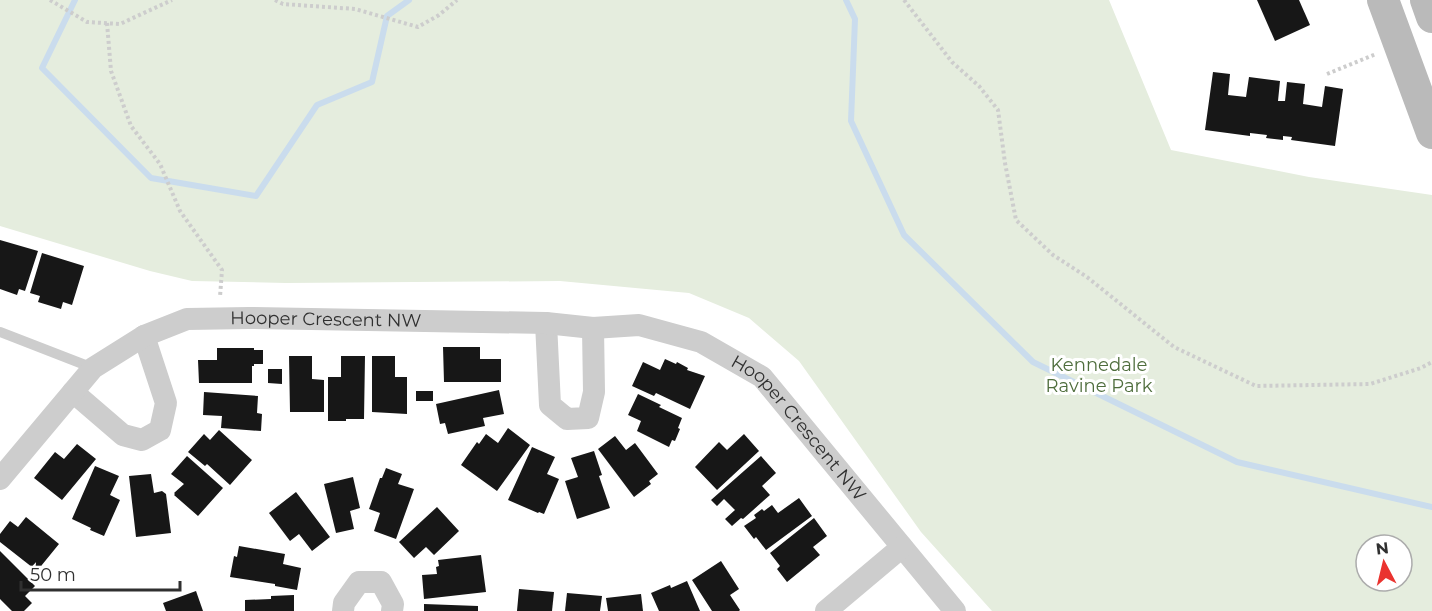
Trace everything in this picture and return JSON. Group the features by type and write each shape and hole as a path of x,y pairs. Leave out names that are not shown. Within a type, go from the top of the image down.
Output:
{"main road":[{"path":"1383,0 1432,133"},
{"path":"1426,0 1432,17"}],"street":[{"name":"Hooper Crescent NW","path":"0,479 93,368 144,336 187,319 546,323 593,328 639,325 701,342 762,377 955,611"},
{"path":"546,323 550,405 567,419 588,418 594,392 593,328"},
{"path":"73,392 123,435 142,440 160,430 166,403 144,336"},
{"path":"826,611 902,548"},
{"path":"342,611 344,603 359,582 381,582 393,604 393,611"}],"lane":[{"path":"0,332 93,368"}],"path":[{"path":"50,0 87,22 120,24 172,0"},
{"path":"275,0 283,4 355,9 418,27 439,15 457,0"},
{"path":"904,0 952,62 979,86 998,110 1016,220 1053,255 1087,277 1174,347 1256,386 1370,384 1421,368 1432,362"},
{"path":"107,23 111,71 132,126 160,164 180,212 222,270 219,319"},
{"path":"1327,74 1400,45"}],"green space":[{"name":"Kennedale Ravine Park","path":"0,0 1109,0 1171,150 1309,177 1432,195 1432,611 992,611 921,532 799,361 749,318 689,293 560,281 286,283 192,281 150,271 0,226"}],"building":[{"path":"1257,0 1299,0 1310,25 1275,41"},
{"path":"1213,72 1230,74 1228,95 1246,97 1249,77 1280,81 1278,101 1285,101 1287,82 1305,84 1303,104 1322,107 1325,86 1343,89 1335,146 1291,140 1292,137 1283,136 1283,140 1266,138 1267,135 1250,133 1250,136 1205,130"},
{"path":"0,240 38,251 25,291 19,289 17,295 0,289"},
{"path":"42,253 84,266 72,305 63,302 61,309 38,302 40,296 30,293"},
{"path":"443,347 480,347 480,359 501,359 501,382 444,382"},
{"path":"217,348 263,350 263,364 252,366 252,383 199,383 198,360 217,360"},
{"path":"289,356 312,356 312,379 324,380 324,412 290,412"},
{"path":"341,356 365,356 364,419 328,421 328,377 341,377"},
{"path":"372,356 395,356 395,377 407,377 407,414 372,412"},
{"path":"665,359 676,364 677,362 688,368 687,370 705,376 690,409 656,393 654,396 632,386 643,362 660,370"},
{"path":"268,369 282,369 282,384 268,383"},
{"path":"499,390 504,414 483,418 485,426 448,434 445,423 440,424 436,404"},
{"path":"416,391 433,391 433,401 416,401"},
{"path":"204,392 258,396 257,413 262,414 261,431 221,428 222,416 203,415"},
{"path":"638,394 682,418 675,441 672,440 669,447 637,431 641,421 628,415"},
{"path":"508,428 530,445 497,491 461,465 477,442 479,444 486,434 498,443"},
{"path":"219,430 252,460 230,485 207,464 205,466 188,452 204,434 210,440"},
{"path":"744,434 759,451 717,490 695,467 719,442 727,450"},
{"path":"615,436 626,450 635,443 658,474 649,481 651,484 634,497 598,449"},
{"path":"77,444 96,459 62,500 34,478 55,452 64,459"},
{"path":"532,447 555,457 547,474 559,479 544,514 508,500"},
{"path":"594,451 602,475 599,476 610,508 577,519 565,481 578,477 571,458"},
{"path":"187,456 223,488 198,516 174,495 184,484 171,474"},
{"path":"761,456 776,473 762,486 770,495 732,526 725,519 735,510 724,499 717,506 711,500"},
{"path":"95,466 119,476 110,495 120,500 104,536 72,519"},
{"path":"386,468 402,474 398,484 414,489 396,539 374,531 380,513 369,509"},
{"path":"151,474 154,493 162,491 166,494 171,533 136,537 129,476"},
{"path":"353,477 360,508 350,511 354,529 336,533 324,484"},
{"path":"296,492 330,537 312,551 299,534 290,541 269,513"},
{"path":"799,498 812,516 766,550 744,526 756,518 754,515 762,509 764,511 772,505 778,513"},
{"path":"437,507 459,531 434,555 426,547 414,558 399,542"},
{"path":"26,517 59,544 37,571 0,542 0,534 10,521 18,527"},
{"path":"814,518 827,536 813,547 820,555 787,582 777,569 780,566 770,553"},
{"path":"239,546 285,554 283,564 301,568 297,590 230,577 234,556 237,557"},
{"path":"0,551 35,586 25,596 32,603 24,611 12,611 0,599"},
{"path":"481,555 486,592 424,599 422,575 437,574 438,560"},
{"path":"721,561 739,589 730,595 739,611 712,611 692,580"},
{"path":"687,581 700,611 659,611 651,593"},
{"path":"519,589 554,592 552,611 517,611"},
{"path":"196,591 203,611 166,611 163,603"},
{"path":"567,593 602,596 600,611 565,611"},
{"path":"641,594 643,611 608,611 606,598"},
{"path":"294,595 294,611 245,611 245,600"},
{"path":"424,604 478,606 478,611 424,611"}],"waterway":[{"path":"75,0 42,68 151,178 256,196 317,105 372,82 387,16 409,0"},
{"path":"846,0 855,19 851,121 904,235 1033,362 1237,462 1432,507"}]}
